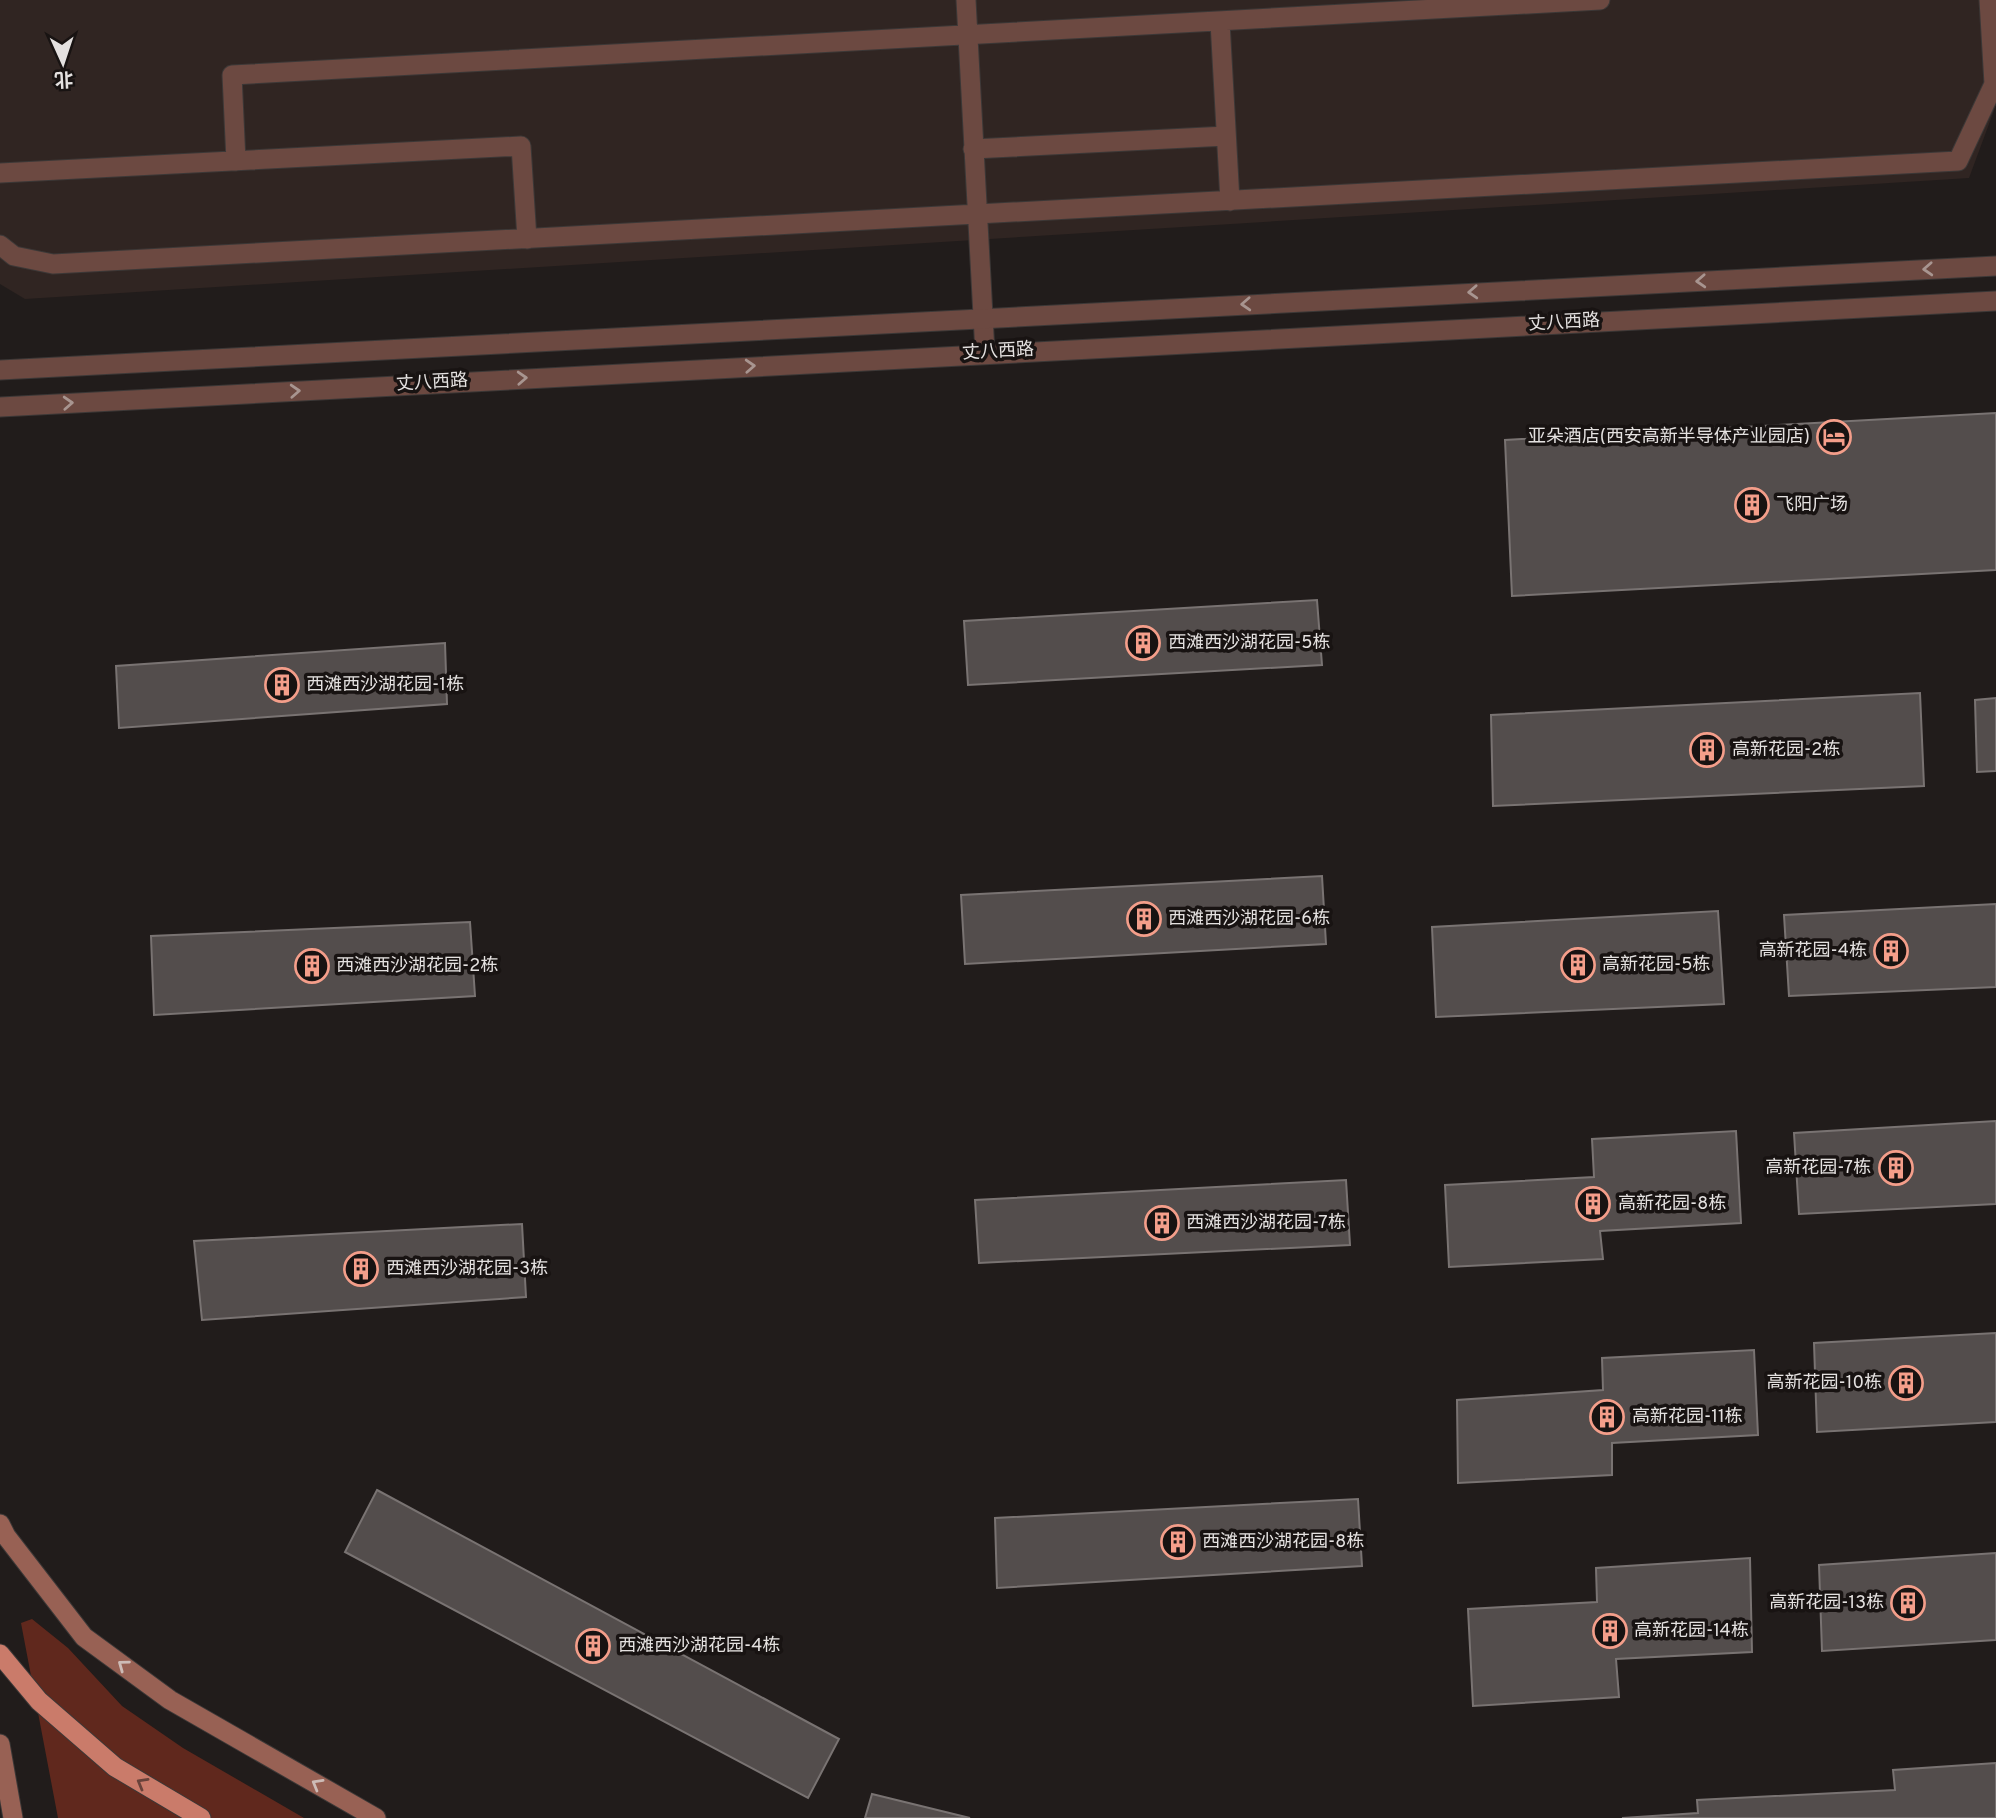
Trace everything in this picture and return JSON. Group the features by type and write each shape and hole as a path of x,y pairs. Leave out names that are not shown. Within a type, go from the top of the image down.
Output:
{"highway":[{"path":"0,1654 38,1701 115,1767 201,1818"}],"main road":[{"path":"0,1524 6,1536 84,1637 170,1700 376,1818"},
{"path":"0,1744 13,1818"}],"street":[{"path":"966,0 985,353"},
{"path":"236,160 232,75 1601,0"},
{"path":"0,245 14,256 53,264 1958,161 1994,84 1989,0"},
{"path":"1220,22 1230,201"},
{"path":"974,149 1226,136"},
{"path":"0,173 521,146 527,239"},
{"name":"丈八西路","path":"0,370 1996,266"},
{"name":"丈八西路","path":"0,407 1996,300"}],"shaded area":[{"path":"0,0 1996,0 1996,105 1969,178 25,299 0,284"},
{"path":"32,1619 68,1648 122,1706 183,1748 304,1818 58,1818 21,1623"}],"building":[{"name":"飞阳广场","path":"1996,413 1996,570 1512,596 1505,440"},
{"name":"西滩西沙湖花园-5栋","path":"1317,600 1322,665 968,685 964,621"},
{"name":"西滩西沙湖花园-1栋","path":"445,643 447,704 119,728 116,666"},
{"name":"高新花园-2栋","path":"1920,693 1924,786 1493,806 1491,715"},
{"path":"1996,698 1996,771 1977,772 1975,700"},
{"name":"西滩西沙湖花园-6栋","path":"1322,876 1326,944 965,964 961,895"},
{"name":"高新花园-4栋","path":"1996,904 1996,987 1789,996 1784,915"},
{"name":"高新花园-5栋","path":"1718,911 1724,1004 1436,1017 1432,927"},
{"name":"西滩西沙湖花园-2栋","path":"470,922 475,996 154,1015 151,936"},
{"name":"高新花园-7栋","path":"1996,1121 1996,1204 1799,1214 1794,1133"},
{"name":"高新花园-8栋","path":"1736,1131 1741,1223 1600,1231 1603,1259 1449,1267 1445,1185 1594,1177 1592,1139"},
{"name":"西滩西沙湖花园-7栋","path":"1346,1180 1350,1245 979,1263 975,1200"},
{"name":"西滩西沙湖花园-3栋","path":"522,1224 526,1297 202,1320 194,1241"},
{"name":"高新花园-10栋","path":"1996,1333 1996,1422 1817,1432 1814,1343"},
{"name":"高新花园-11栋","path":"1754,1350 1758,1435 1612,1443 1612,1475 1458,1483 1457,1400 1603,1390 1602,1358"},
{"name":"西滩西沙湖花园-4栋","path":"377,1490 839,1739 808,1798 345,1552"},
{"name":"西滩西沙湖花园-8栋","path":"1358,1499 1362,1566 997,1588 995,1518"},
{"name":"高新花园-13栋","path":"1996,1553 1996,1640 1822,1651 1819,1565"},
{"name":"高新花园-14栋","path":"1750,1558 1752,1652 1616,1659 1619,1697 1473,1706 1468,1609 1597,1602 1596,1568"},
{"path":"1996,1763 1996,1818 1622,1818 1698,1813 1697,1800 1895,1790 1893,1770"},
{"path":"872,1794 970,1818 865,1818"}],"place":[{"name":"亚朵酒店(西安高新半导体产业园店)","path":"1834,437"},
{"name":"飞阳广场","path":"1752,505"},
{"name":"西滩西沙湖花园-5栋","path":"1143,643"},
{"name":"西滩西沙湖花园-1栋","path":"282,685"},
{"name":"高新花园-2栋","path":"1707,750"},
{"name":"西滩西沙湖花园-6栋","path":"1144,919"},
{"name":"高新花园-4栋","path":"1891,951"},
{"name":"高新花园-5栋","path":"1578,965"},
{"name":"西滩西沙湖花园-2栋","path":"312,966"},
{"name":"高新花园-7栋","path":"1896,1168"},
{"name":"高新花园-8栋","path":"1593,1204"},
{"name":"西滩西沙湖花园-7栋","path":"1162,1223"},
{"name":"西滩西沙湖花园-3栋","path":"361,1269"},
{"name":"高新花园-10栋","path":"1906,1383"},
{"name":"高新花园-11栋","path":"1607,1417"},
{"name":"西滩西沙湖花园-8栋","path":"1178,1542"},
{"name":"高新花园-13栋","path":"1908,1603"},
{"name":"高新花园-14栋","path":"1610,1631"},
{"name":"西滩西沙湖花园-4栋","path":"593,1646"}]}
